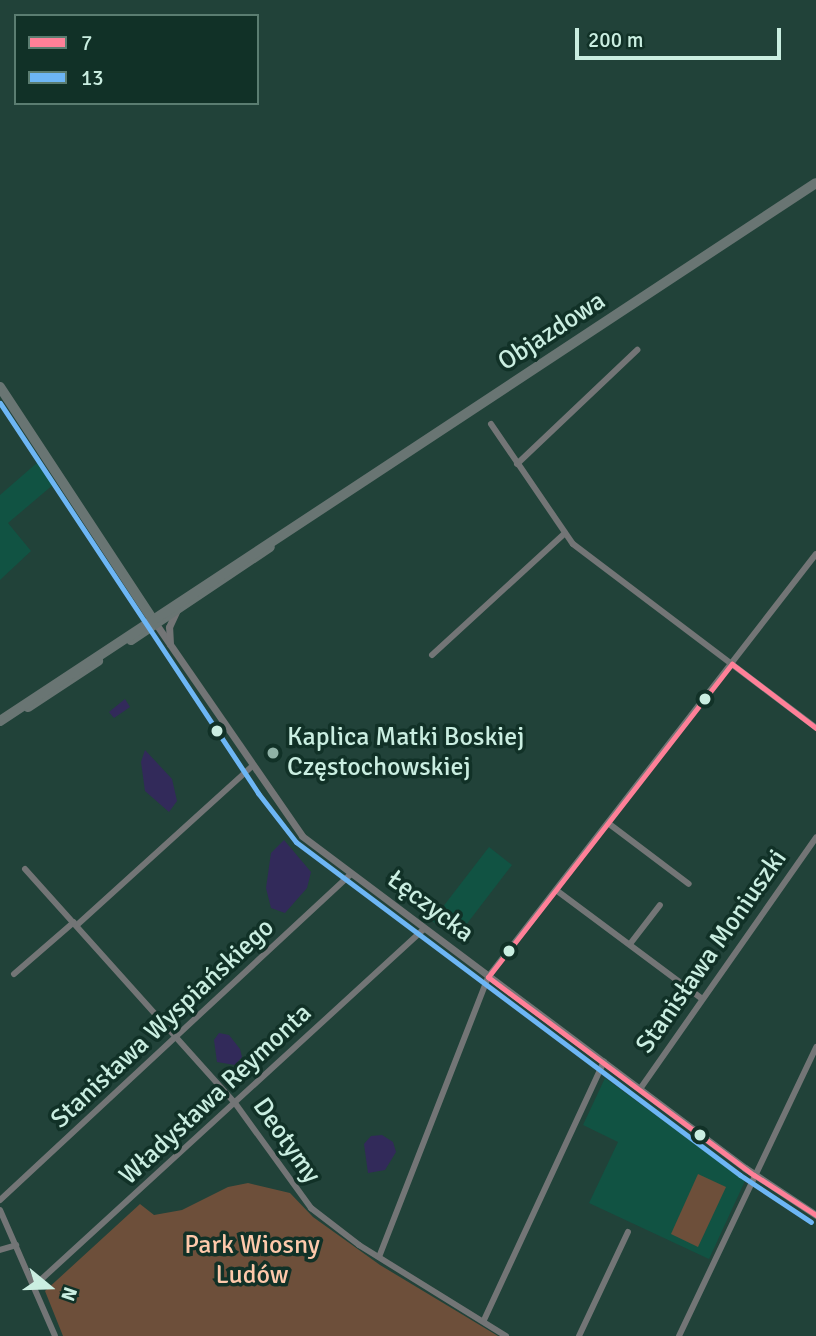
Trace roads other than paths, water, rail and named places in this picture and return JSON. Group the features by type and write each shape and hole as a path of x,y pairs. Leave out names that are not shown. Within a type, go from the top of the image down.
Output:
{"main road":[{"name":"Objazdowa","path":"0,722 816,183"},
{"path":"0,387 154,621"},
{"name":"Objazdowa","path":"154,621 177,610 236,573 312,516"}],"street":[{"path":"517,464 637,351"},
{"path":"491,424 564,534 816,727"},
{"path":"432,655 564,534"},
{"path":"379,1257 488,976 816,554"},
{"path":"170,645 169,627 177,610"},
{"name":"Łęczycka","path":"154,621 251,767 302,836 754,1175 816,1215"},
{"path":"14,974 251,767"},
{"path":"608,823 690,883"},
{"name":"Stanisława Moniuszki","path":"640,1090 816,838"},
{"name":"Deotymy","path":"25,869 235,1102 304,1201 379,1257 506,1336"},
{"name":"Stanisława Wyspiańskiego","path":"0,1200 351,874"},
{"path":"556,890 702,999"},
{"path":"630,944 660,905"},
{"name":"Władysława Reymonta","path":"33,1287 424,929"},
{"path":"679,1336 816,1047"},
{"path":"484,1320 604,1062"},
{"path":"0,1210 55,1336"},
{"path":"579,1336 628,1232"},
{"path":"0,1250 16,1245"}],"place":[{"name":"Kaplica Matki Boskiej Częstochowskiej","path":"273,753"}],"park label":[{"name":"Park Wiosny Ludów","path":"252,1261"}]}
